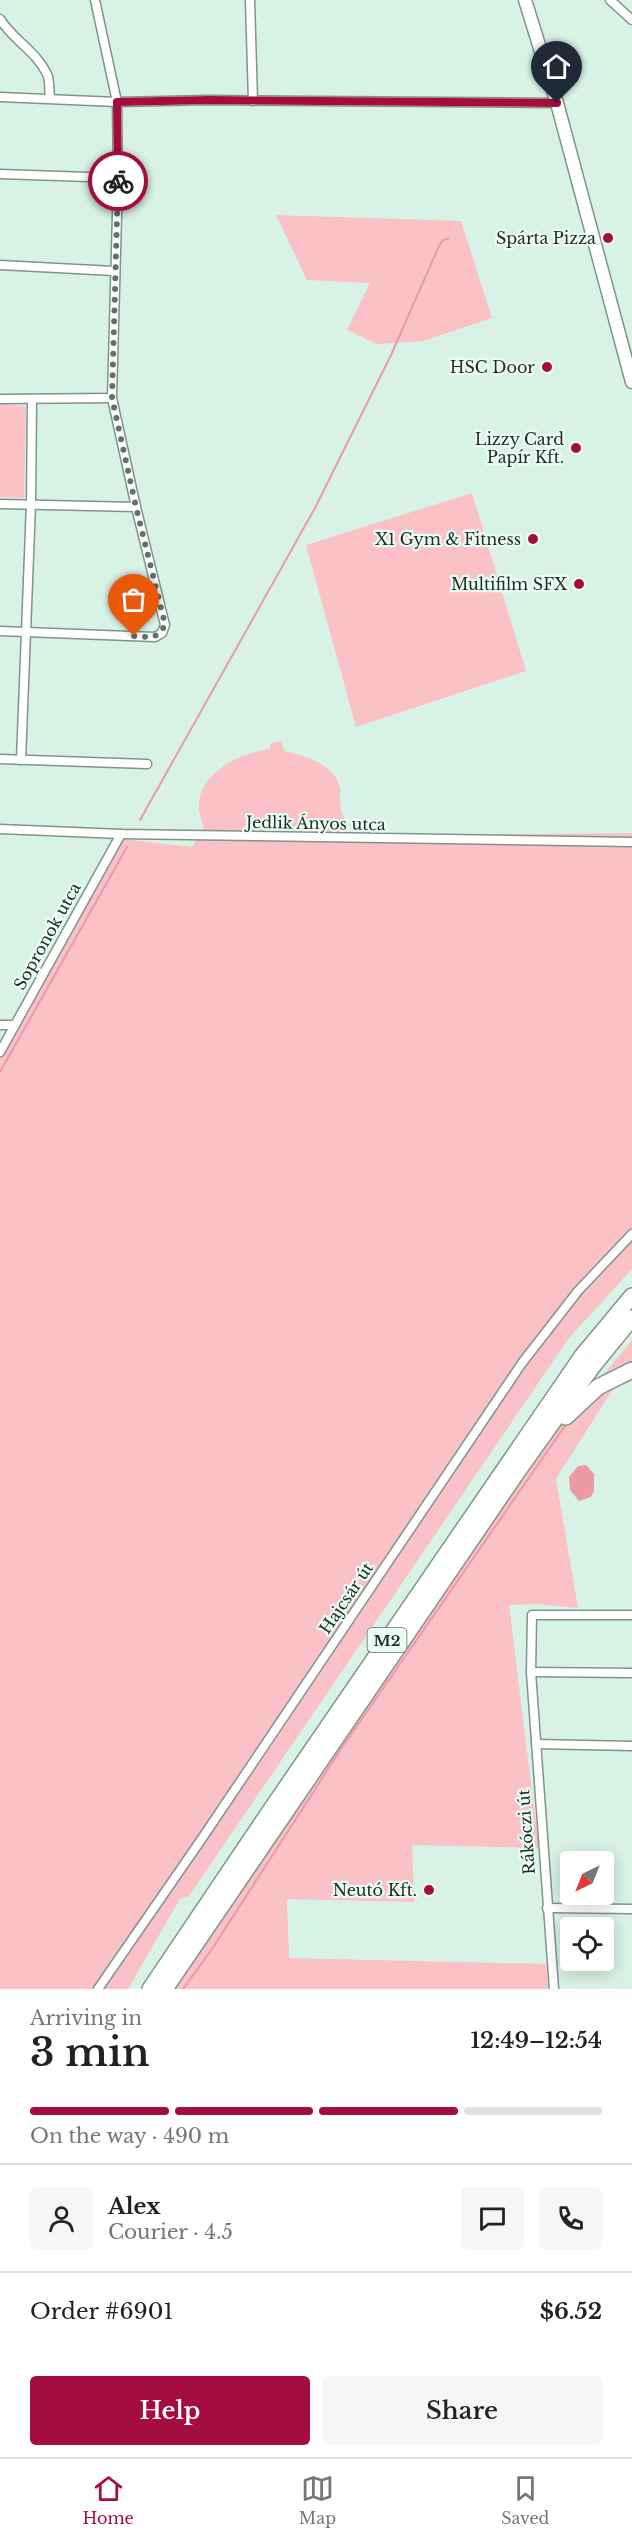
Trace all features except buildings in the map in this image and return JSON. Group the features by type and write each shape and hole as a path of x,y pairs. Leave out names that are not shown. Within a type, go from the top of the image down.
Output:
{"highway":[{"name":"M2","path":"150,1989 582,1356 632,1296"},
{"name":"M2","path":"165,1989 518,1471 593,1366 632,1318"},
{"path":"518,1471 576,1405 608,1381 632,1370"}],"main road":[{"path":"525,0 557,103 632,382"}],"street":[{"path":"0,632 155,637 162,633 165,624 112,398 118,178 117,102 95,0"},
{"path":"250,0 253,101"},
{"path":"610,0 632,20"},
{"path":"0,19 12,37 28,49 48,75 50,98"},
{"path":"0,97 117,102 557,103"},
{"path":"0,174 118,178"},
{"path":"0,266 114,271"},
{"path":"0,399 112,398"},
{"path":"21,760 32,504 32,399"},
{"path":"0,504 136,507"},
{"path":"0,759 147,764"},
{"name":"Jedlik Ányos utca","path":"0,829 121,834 632,842"},
{"name":"Sopronok utca","path":"0,1052 121,834"},
{"path":"0,1025 15,1025"},
{"name":"Hajcsár út","path":"98,1989 522,1363 578,1291 632,1234"},
{"name":"Rákóczi út","path":"554,1989 531,1672 532,1615 632,1615"},
{"path":"531,1672 632,1673"},
{"path":"536,1744 632,1746"},
{"path":"547,1908 632,1909"}],"shaded area":[{"path":"276,215 461,221 492,318 423,341 377,344 347,330 370,283 307,280"},
{"path":"0,404 26,406 24,498 0,497"},
{"path":"472,493 526,671 356,727 306,545"},
{"path":"281,741 284,751 318,762 326,767 337,780 345,834 632,833 632,1269 569,1338 189,1896 180,1899 128,1989 0,1989 0,1058 122,839 192,847 204,827 199,811 200,797 205,784 214,773 240,757 270,749 271,743"},
{"path":"632,1340 632,1367 596,1384"},
{"path":"632,1376 632,1381 613,1389 556,1479 578,1608 537,1604 509,1605 539,1848 412,1845 414,1902 287,1899 289,1958 546,1964 548,1989 169,1989 560,1423 583,1403"},
{"path":"586,1465 594,1474 594,1491 591,1497 579,1501 570,1490 569,1477 578,1466"}],"waterway":[{"path":"140,820 315,508 391,355 439,246 443,240 448,239"},
{"path":"0,1072 127,847"},
{"path":"617,1386 632,1379"},
{"path":"183,1989 212,1949 341,1749 567,1423"}],"way so far":[{"path":"118,181 112,398 165,624 162,633 155,637 134,636"}],"place":[{"name":"Spárta Pizza","path":"608,238"},
{"name":"HSC Door","path":"547,367"},
{"name":"Lizzy Card Papír Kft.","path":"576,448"},
{"name":"X1 Gym & Fitness","path":"533,539"},
{"name":"Multifilm SFX","path":"579,584"},
{"name":"Neutó Kft.","path":"429,1890"}],"route":[{"path":"118,181 117,102 208,100 557,103"}]}
